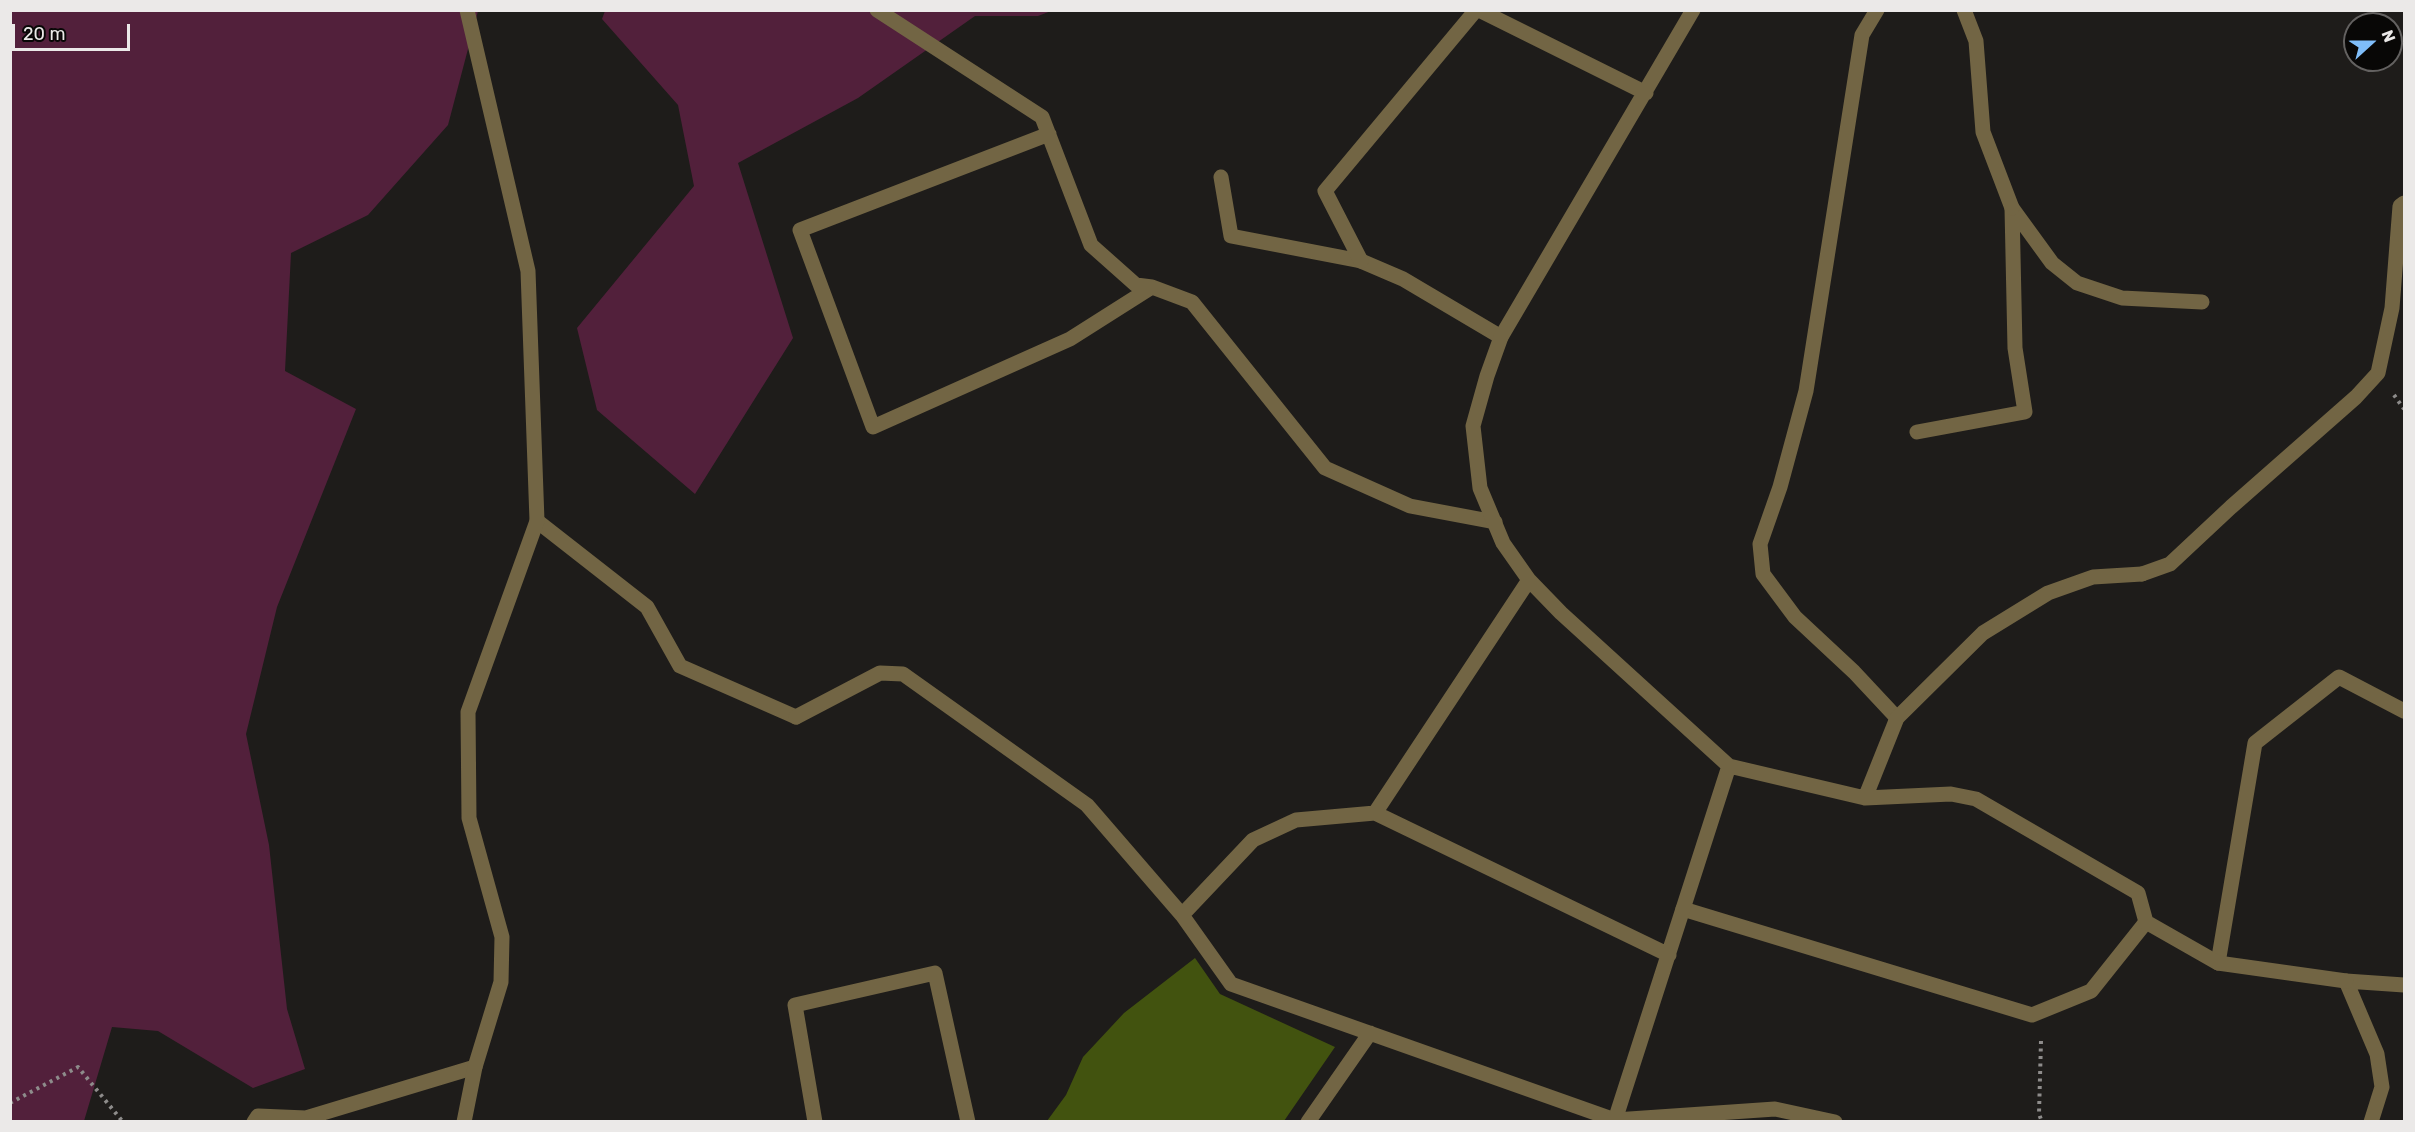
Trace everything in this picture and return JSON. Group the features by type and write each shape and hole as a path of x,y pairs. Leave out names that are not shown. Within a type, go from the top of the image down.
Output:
{"street":[{"path":"464,1122 475,1067 501,982 502,937 469,818 468,712 537,521 528,271 467,10"},
{"path":"877,10 1042,117 1091,245 1136,285 1152,286 1192,302 1325,468 1410,506 1495,522"},
{"path":"1361,261 1324,191 1478,10 1646,93"},
{"path":"1693,10 1501,337 1486,376 1473,426 1480,488 1503,543 1529,580 1729,766 1864,798 1951,794 1976,799 2138,893 2146,922 2218,963 2346,981 2404,985"},
{"path":"1876,10 1862,35 1806,391 1780,487 1760,544 1763,574 1795,617 1854,672 1897,718"},
{"path":"1965,10 1976,41 1983,132 2012,208 2052,263 2078,283 2122,298 2202,302"},
{"path":"1048,134 800,230 873,427 1070,339 1152,286"},
{"path":"1221,177 1231,236 1361,261 1403,279 1501,337"},
{"path":"1864,798 1897,718 1983,633 2048,593 2093,577 2142,574 2170,564 2356,397 2378,373 2392,308 2400,206 2404,203"},
{"path":"1917,432 2025,412 2015,348 2012,208"},
{"path":"537,521 647,607 680,666 796,717 880,673 903,674 1087,805 1182,915 1231,984 1615,1120 1775,1109 1835,1122"},
{"path":"1375,813 1529,580"},
{"path":"2218,963 2255,743 2338,677 2404,711"},
{"path":"1615,1120 1729,766"},
{"path":"1182,915 1253,840 1296,820 1375,813 1669,955"},
{"path":"1683,909 2032,1015 2091,991 2146,922"},
{"path":"815,1122 795,1005 935,972 968,1122"},
{"path":"2346,981 2377,1054 2382,1087 2371,1122"},
{"path":"1308,1122 1370,1033"},
{"path":"254,1122 258,1116 306,1118 475,1067"}],"path":[{"path":"2042,1011 2039,1114 2042,1122"},
{"path":"10,1103 78,1066 123,1122"}],"shaded area":[{"path":"10,11 478,11 448,125 368,215 291,253 285,371 356,409 277,607 246,734 269,845 287,1009 305,1069 253,1088 158,1031 112,1027 84,1121 11,1121"},
{"path":"605,11 1051,11 1038,16 975,16 858,98 738,163 793,338 695,494 597,410 577,328 694,186 678,105 602,19"},
{"path":"1195,958 1220,994 1335,1047 1284,1121 1047,1121 1066,1095 1083,1057 1124,1013"}]}
